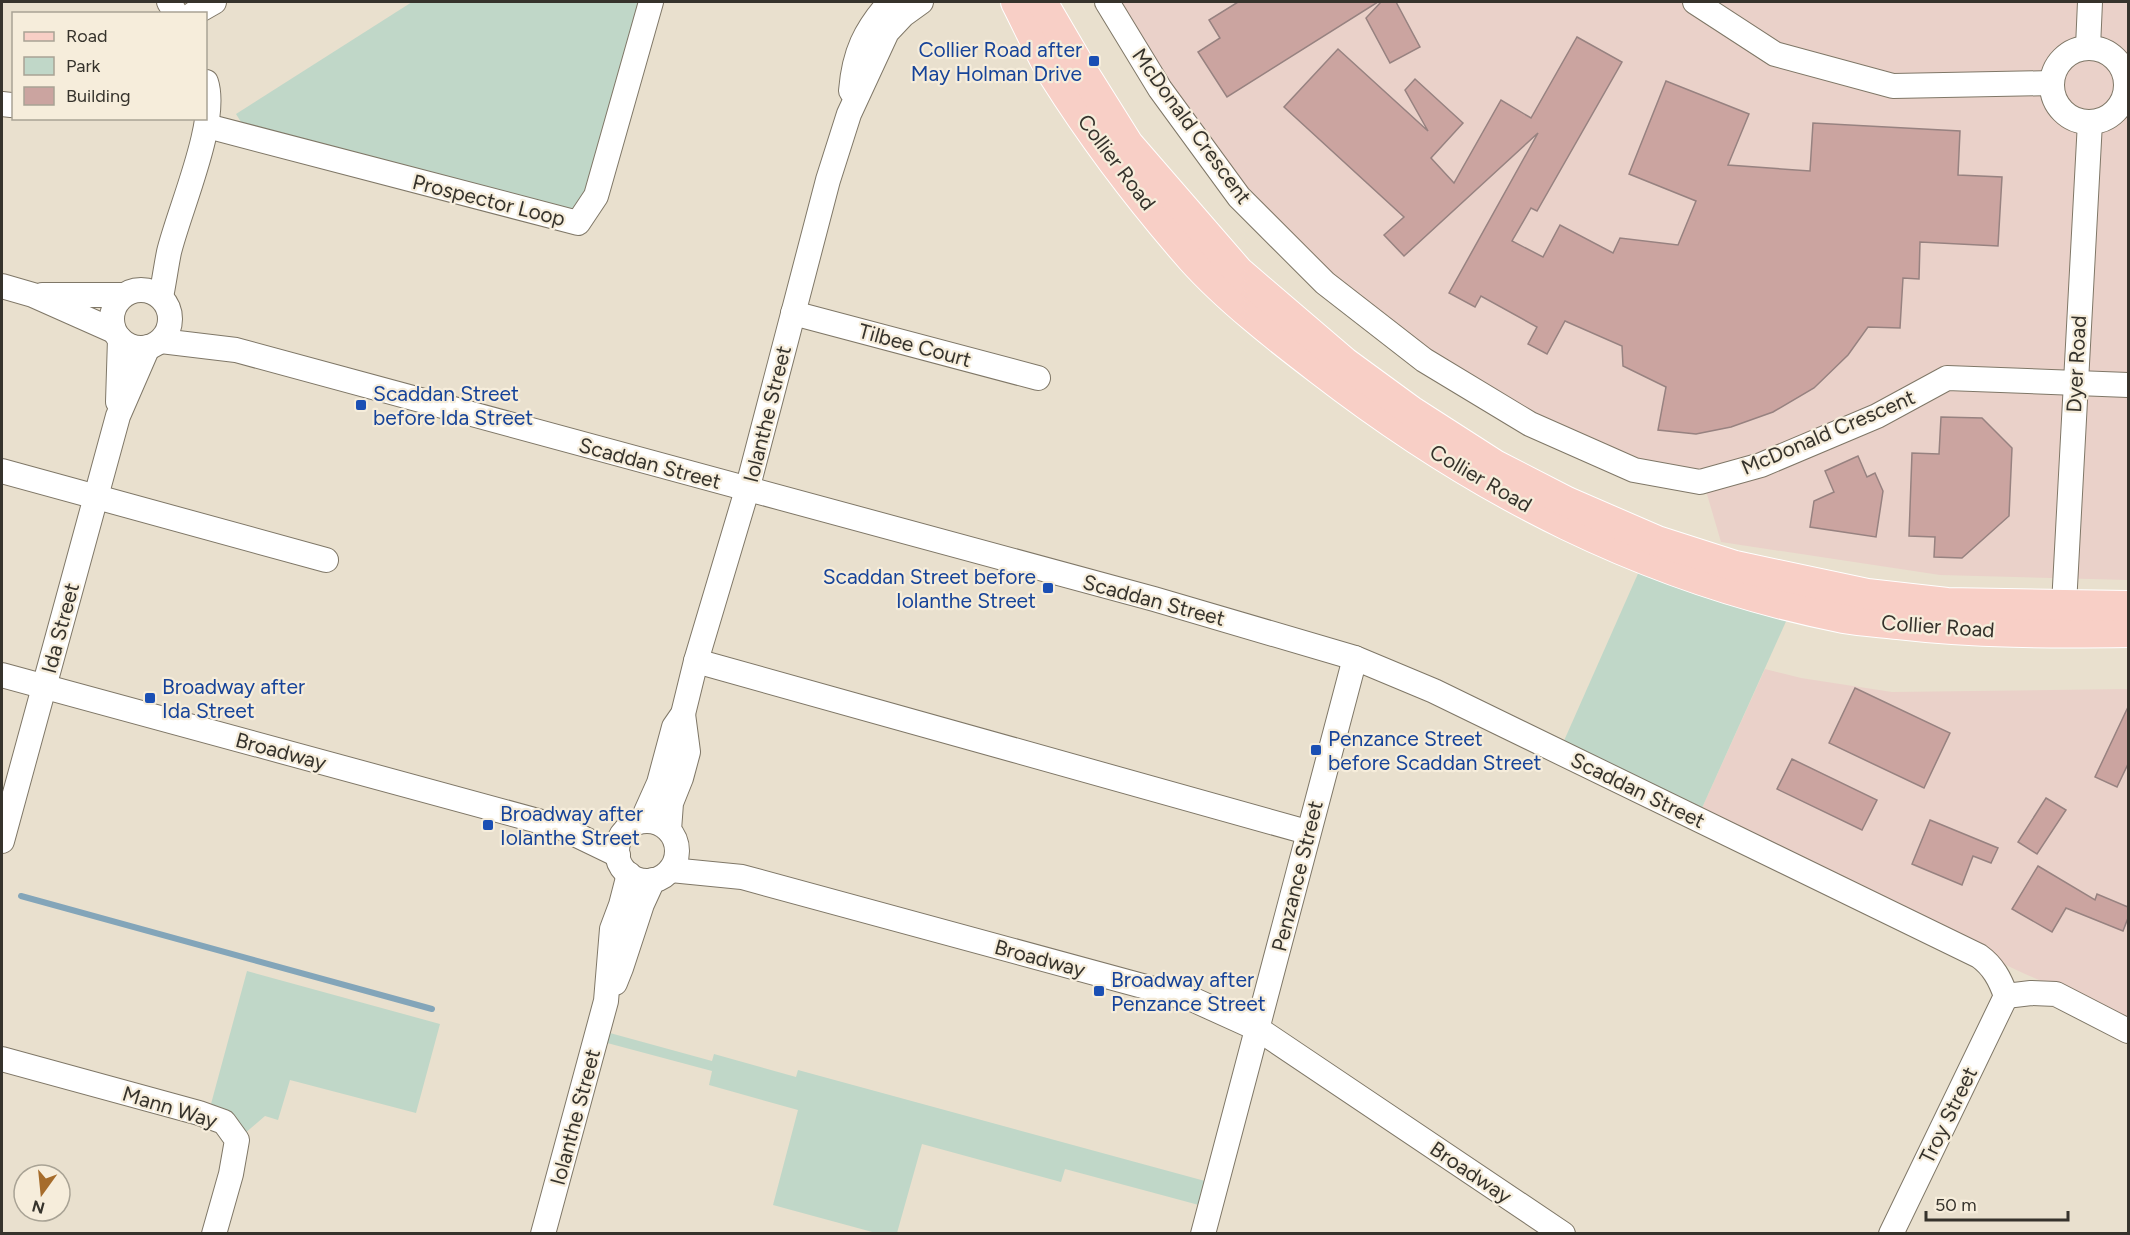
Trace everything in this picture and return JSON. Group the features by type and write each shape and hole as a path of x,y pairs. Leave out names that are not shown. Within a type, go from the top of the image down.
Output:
{"main road":[{"name":"Collier Road","path":"1016,2 1052,71 1117,168 1194,260 1295,352 1370,409 1462,470 1560,523 1653,564 1753,597 1846,619 1952,630 2057,633 2128,632"},
{"name":"Collier Road","path":"1042,2 1128,144 1239,272 1344,362 1412,411 1495,465 1567,502 1657,541 1735,566 1867,594 1947,603 2128,606"}],"street":[{"path":"196,12 214,2"},
{"name":"Prospector Loop","path":"207,126 578,223 596,196 651,2"},
{"name":"McDonald Crescent","path":"1107,2 1160,89 1239,197 1324,283 1424,360 1530,424 1634,470 1700,482 1761,465 1877,416 1947,378 2128,384"},
{"path":"1695,2 1775,54 1893,86 2052,83"},
{"path":"2088,47 2090,2"},
{"name":"Iolanthe Street","path":"633,826 659,783 674,727 683,714 696,661 747,490 828,180 849,114 856,56 870,27 898,4"},
{"path":"2088,47 2101,49 2121,64 2128,89 2115,113 2103,120 2090,122 2067,115 2053,95 2052,83 2055,70 2063,58 2074,50 2088,47"},
{"path":"2,286 33,295 117,335 128,345 138,348 154,344 166,334 169,252 207,126 207,86"},
{"name":"Dyer Road","path":"2064,605 2074,382 2090,122"},
{"path":"117,335 112,321 112,311 116,302 169,252"},
{"path":"33,295 127,293 148,290 166,307"},
{"name":"Scaddan Street","path":"166,307 236,350"},
{"name":"Tilbee Court","path":"793,313 1038,378"},
{"name":"Ida Street","path":"117,335 118,416"},
{"name":"Scaddan Street","path":"154,344 236,350 1154,599 1355,658 1434,691 1979,956 1995,972 2006,996"},
{"name":"Ida Street","path":"2,841 118,416 154,344"},
{"path":"2,471 326,561"},
{"name":"Penzance Street","path":"1203,1233 1258,1029 1307,832 1355,658"},
{"path":"696,661 1307,832"},
{"name":"Broadway","path":"2,675 560,827 623,865"},
{"name":"Iolanthe Street","path":"673,837 671,803 688,752 683,714"},
{"path":"652,821 661,824 673,837 678,853 662,875 645,881 623,865 617,847 633,826 652,821"},
{"name":"Broadway","path":"560,827 633,826"},
{"name":"Broadway","path":"673,837 742,877"},
{"name":"Iolanthe Street","path":"606,1001 610,941 623,865"},
{"name":"Iolanthe Street","path":"543,1233 606,1001 621,968 637,919 662,875"},
{"name":"Broadway","path":"662,875 742,877 1194,1000 1258,1029 1563,1233"},
{"path":"2006,996 2031,993 2056,994 2128,1031"},
{"name":"Troy Street","path":"1891,1233 2006,996"},
{"name":"Mann Way","path":"2,1059 200,1113 224,1122 237,1140 231,1174 214,1233"}],"shaded area":[{"path":"1105,2 2128,2 2128,580 1940,575 1721,542 1704,484 1631,469 1422,358 1229,186"},
{"path":"1765,669 1801,678 1892,692 2128,689 2128,1018 2025,974 1697,819"}],"green space":[{"path":"412,2 651,2 578,223 251,138 236,114"},
{"path":"1644,560 1793,606 1697,819 1559,752"},
{"path":"247,971 440,1024 416,1113 290,1080 278,1120 265,1116 237,1140 208,1115"},
{"path":"599,1030 712,1061 714,1054 796,1077 798,1070 1216,1184 1210,1208 1065,1169 1061,1182 922,1144 897,1233 876,1233 773,1205 798,1110 709,1085 712,1071 596,1040"}],"building":[{"path":"1238,2 1378,2 1227,97 1198,52 1220,38 1209,20"},
{"path":"1381,2 1396,2 1420,47 1390,63 1366,18"},
{"path":"1577,37 1622,62 1537,211 1531,208 1512,241 1543,257 1560,225 1613,253 1620,238 1678,245 1696,201 1629,174 1666,81 1749,114 1728,165 1810,171 1813,123 1960,131 1958,175 2002,177 1998,246 1920,242 1919,279 1903,278 1900,328 1868,327 1848,355 1814,388 1773,412 1731,427 1696,434 1658,430 1666,387 1623,366 1622,346 1565,321 1547,354 1528,344 1537,327 1481,296 1475,307 1449,293 1538,133 1404,256 1384,235 1404,217 1284,107 1338,49 1428,131 1405,90 1415,79 1463,123 1431,158 1454,183 1501,100 1531,118"},
{"path":"1941,417 1982,418 2012,448 2009,516 1962,558 1934,557 1935,537 1909,536 1912,453 1939,454"},
{"path":"1858,456 1867,477 1875,473 1883,491 1876,537 1810,527 1814,501 1834,492 1825,471"},
{"path":"1855,688 1950,733 1924,788 1829,743"},
{"path":"2128,707 2128,764 2117,787 2095,777"},
{"path":"1792,759 1877,800 1862,830 1777,789"},
{"path":"2046,798 2066,810 2037,854 2018,842"},
{"path":"1930,820 1998,848 1991,863 1973,856 1962,885 1912,864"},
{"path":"2038,866 2095,900 2097,894 2128,907 2128,918 2123,931 2066,908 2052,932 2012,909"}],"waterway":[{"path":"21,896 432,1009"}],"place":[{"name":"Collier Road after May Holman Drive","path":"1094,61"},
{"name":"Scaddan Street before Ida Street","path":"361,405"},
{"name":"Scaddan Street before Iolanthe Street","path":"1048,588"},
{"name":"Broadway after Ida Street","path":"150,698"},
{"name":"Penzance Street before Scaddan Street","path":"1316,750"},
{"name":"Broadway after Iolanthe Street","path":"488,825"},
{"name":"Broadway after Penzance Street","path":"1099,991"}]}
